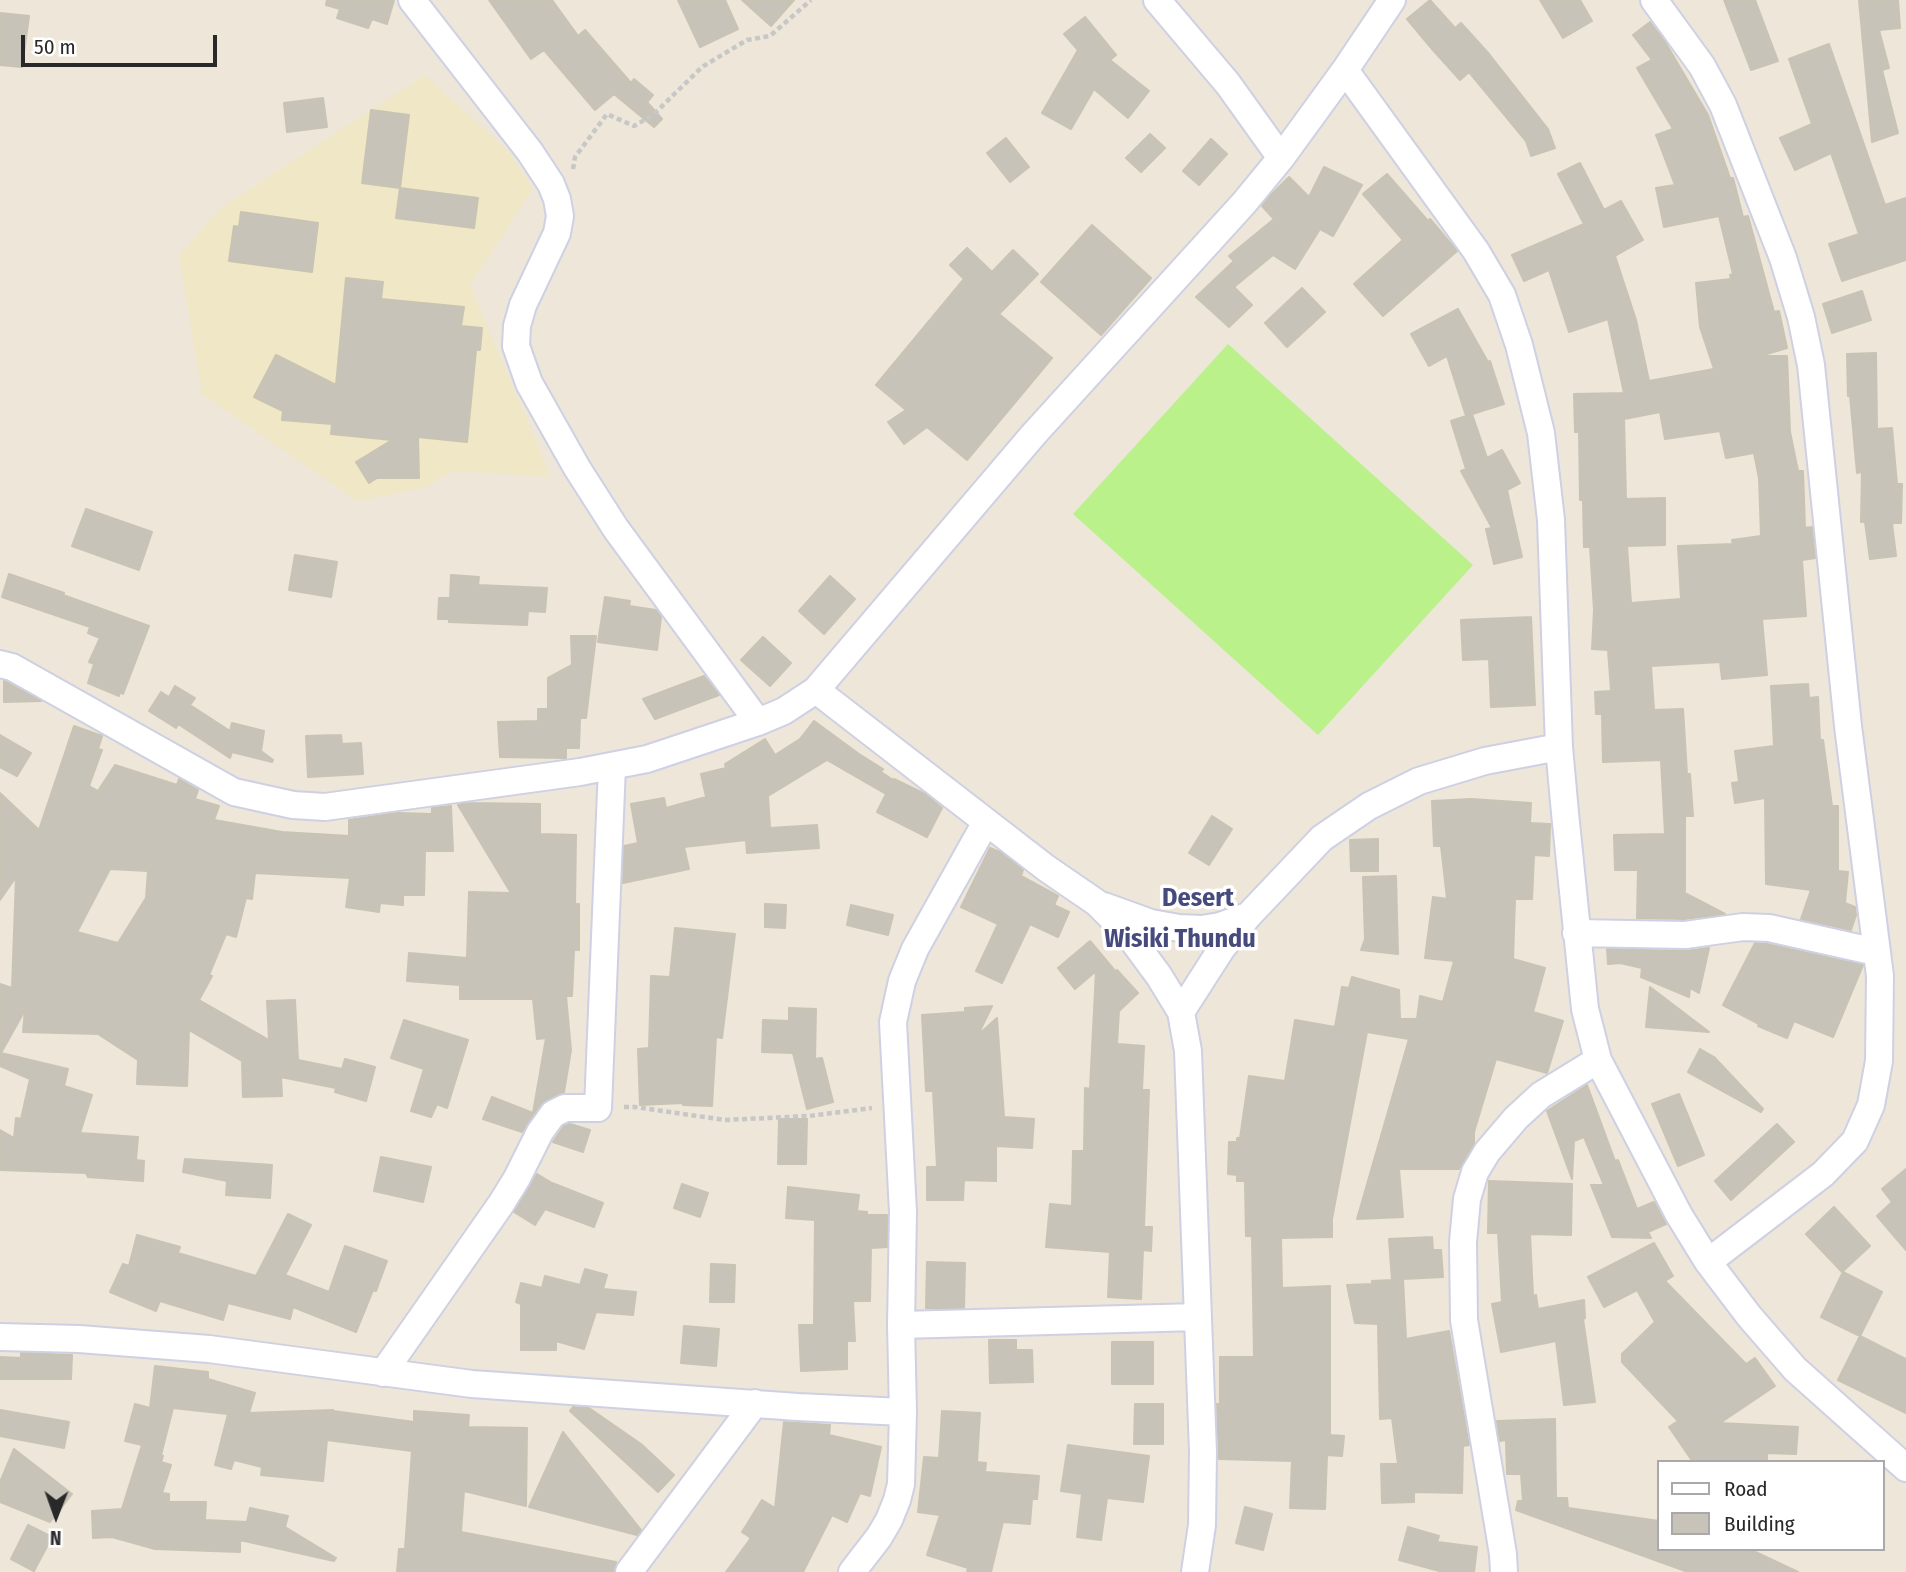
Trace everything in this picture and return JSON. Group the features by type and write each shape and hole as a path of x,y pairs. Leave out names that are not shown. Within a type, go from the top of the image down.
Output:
{"street":[{"path":"412,0 530,152 551,184 557,199 560,216 557,233 523,305 517,326 516,346 529,383 615,529 758,722"},
{"path":"1157,0 1228,84 1281,158"},
{"path":"0,664 12,667 234,792 293,805 325,807 580,772 647,759 784,711 816,690 1034,434 1175,280 1281,158 1392,0"},
{"path":"1654,0 1702,66 1723,105 1783,258 1801,317 1811,365 1848,726 1880,976 1879,1061 1871,1105 1855,1141 1823,1174 1708,1262"},
{"path":"1345,70 1476,251 1502,295 1519,345 1541,433 1551,520 1559,747 1585,1009 1598,1060 1679,1215 1708,1262 1749,1316 1795,1369 1906,1468"},
{"path":"816,690 1046,868 1097,903 1128,934 1181,1012 1188,1051 1203,1452 1202,1525 1195,1572"},
{"path":"1181,1012 1222,948 1248,916 1322,838 1369,806 1419,781 1485,761 1559,747"},
{"path":"383,1373 501,1203 540,1132 553,1114 565,1108 598,1108 612,766"},
{"path":"852,1572 879,1538 889,1520 901,1484 904,1244 894,1022 902,981 915,949 986,822"},
{"path":"1097,903 1151,923 1179,928 1202,929 1220,926 1248,916"},
{"path":"1576,933 1685,935 1743,928 1769,928 1876,952"},
{"path":"1504,1572 1464,1320 1463,1242 1467,1199 1475,1172 1487,1152 1516,1118 1541,1095 1598,1060"},
{"path":"901,1325 1198,1317"},
{"path":"0,1337 79,1339 209,1349 472,1384 903,1412"},
{"path":"629,1572 755,1404"}],"path":[{"path":"572,173 575,158 607,114 634,126 653,115 702,66 747,40 769,36 811,0"},
{"path":"598,1108 635,1107 725,1119 809,1116 898,1105"}],"shaded area":[{"path":"425,75 510,153 533,189 470,285 551,477 452,471 424,488 357,501 202,394 179,255 222,207"}],"green space":[{"path":"1228,344 1473,565 1318,735 1073,514"}],"building":[{"path":"327,0 394,0 387,24 372,19 368,28 337,18 340,9 326,5"},
{"path":"489,0 552,0 578,36 585,30 631,83 634,79 653,95 647,102 662,119 654,127 614,94 595,110 544,50 531,59"},
{"path":"678,0 725,0 738,29 700,47"},
{"path":"742,0 794,0 771,26"},
{"path":"1430,0 1455,28 1461,23 1489,54 1548,129 1555,148 1531,156 1526,141 1469,72 1460,80 1432,49 1407,19"},
{"path":"1540,0 1580,0 1592,21 1563,38"},
{"path":"1724,0 1755,0 1778,61 1751,70"},
{"path":"1859,0 1898,0 1900,28 1879,30 1889,68 1882,70 1898,133 1872,142"},
{"path":"0,13 29,16 22,67 0,65"},
{"path":"1085,17 1116,55 1110,60 1149,91 1128,118 1094,89 1071,129 1042,113 1078,50 1064,34"},
{"path":"1650,22 1665,42 1708,115 1730,178 1733,178 1743,217 1748,216 1774,312 1779,311 1787,348 1760,356 1787,356 1790,432 1798,471 1803,471 1805,528 1812,527 1815,558 1802,560 1806,616 1762,619 1767,675 1722,679 1720,662 1651,666 1654,710 1683,709 1693,816 1685,816 1685,891 1679,890 1725,914 1684,919 1637,918 1638,870 1615,870 1614,835 1665,834 1661,760 1603,762 1602,714 1596,714 1595,692 1611,691 1608,650 1592,649 1594,610 1590,547 1584,547 1579,432 1575,432 1574,394 1624,393 1608,319 1569,332 1549,270 1524,281 1512,255 1584,224 1558,174 1580,163 1604,210 1621,201 1643,240 1615,256 1636,320 1649,381 1714,369 1700,327 1696,283 1731,279 1730,275 1733,274 1719,216 1664,227 1656,188 1675,185 1656,135 1673,129 1637,68 1652,60 1633,35","holes":["1660,412 1665,439 1720,431 1726,458 1754,453 1759,478 1761,536 1732,540 1733,544 1678,546 1681,599 1631,603 1627,546 1665,545 1665,498 1626,499 1624,419"]},
{"path":"1829,44 1885,205 1906,198 1906,260 1842,281 1829,244 1859,234 1831,153 1795,170 1780,138 1812,124 1789,59"},
{"path":"323,98 327,127 287,132 284,103"},
{"path":"371,110 409,115 400,188 362,183"},
{"path":"1150,134 1165,148 1141,172 1126,158"},
{"path":"1006,138 1029,167 1010,182 987,153"},
{"path":"1211,139 1227,154 1199,185 1183,171"},
{"path":"1324,167 1362,185 1333,236 1320,229 1295,269 1273,255 1234,287 1252,305 1229,327 1196,297 1234,261 1229,256 1274,219 1262,206 1270,196 1289,177 1309,197"},
{"path":"1387,174 1457,251 1383,316 1354,284 1403,240 1363,194"},
{"path":"400,188 478,198 474,228 396,218"},
{"path":"241,212 318,223 312,272 229,261 234,226 239,227"},
{"path":"1092,225 1151,278 1101,335 1041,282"},
{"path":"967,248 992,272 1013,250 1038,274 999,314 1052,358 967,460 927,427 904,444 888,422 906,410 876,385 964,279 950,265"},
{"path":"346,278 383,282 381,299 464,307 461,326 482,328 480,350 476,350 467,442 418,437 419,478 377,478 369,483 356,462 392,440 331,434 332,424 282,420 283,411 254,397 276,355 336,385"},
{"path":"1302,288 1325,312 1287,347 1265,323"},
{"path":"1862,291 1871,320 1832,333 1823,304"},
{"path":"1458,309 1488,362 1490,361 1504,404 1466,416 1447,356 1429,366 1411,334"},
{"path":"1876,353 1877,429 1892,428 1897,484 1902,484 1901,523 1892,523 1896,556 1870,559 1865,522 1861,522 1862,472 1857,473 1848,396 1847,354"},
{"path":"1472,414 1487,458 1502,450 1520,483 1507,490 1522,557 1494,564 1486,529 1492,528 1461,471 1466,469 1451,421"},
{"path":"86,509 152,532 139,570 72,546"},
{"path":"295,555 337,562 331,597 289,590"},
{"path":"9,574 149,626 123,694 120,692 119,696 88,683 94,664 89,662 100,638 88,633 90,627 2,597"},
{"path":"451,575 479,577 478,585 547,588 545,612 528,611 527,625 449,622 449,619 438,619 439,598 450,598"},
{"path":"830,576 855,599 824,634 799,611"},
{"path":"605,597 630,601 629,606 656,610 661,617 657,650 598,642"},
{"path":"1531,617 1535,705 1491,707 1489,659 1463,660 1461,620"},
{"path":"571,636 596,636 586,718 580,718 579,748 566,748 566,758 500,757 498,722 538,721 538,709 548,709 548,678 572,665"},
{"path":"763,637 791,663 770,686 741,660"},
{"path":"704,676 719,695 655,719 643,699"},
{"path":"4,681 6,682 41,701 4,702"},
{"path":"1808,684 1809,698 1818,697 1820,740 1823,740 1832,806 1838,806 1838,871 1848,872 1845,903 1855,907 1856,915 1851,930 1801,919 1811,890 1766,884 1765,798 1735,803 1732,783 1739,782 1735,751 1774,746 1771,686"},
{"path":"175,686 195,698 190,705 230,731 232,723 264,731 261,751 273,760 272,762 232,752 230,758 178,724 176,728 149,711 161,692 169,697"},
{"path":"814,721 883,769 881,772 925,794 942,808 927,837 877,812 886,794 827,760 768,796 770,828 817,825 819,848 747,853 746,840 684,847 689,869 623,883 624,846 638,843 631,804 664,798 666,808 706,797 701,774 726,768 725,764 765,739 775,755 800,739"},
{"path":"74,726 102,736 98,749 102,750 89,786 98,791 115,765 177,785 179,779 198,790 195,799 219,806 214,820 282,832 349,836 349,820 397,813 432,814 432,808 451,806 453,851 425,851 424,895 403,895 403,905 380,903 379,912 346,907 350,878 255,873 252,899 246,898 236,937 226,934 209,975 212,976 199,1000 269,1040 267,1001 295,1000 298,1060 342,1069 345,1059 375,1067 366,1101 335,1092 336,1088 281,1077 282,1096 243,1097 242,1061 189,1030 187,1086 137,1084 138,1060 98,1034 23,1032 25,1010 1,1053 68,1069 64,1086 92,1095 80,1133 138,1137 136,1160 144,1161 143,1181 88,1177 86,1173 0,1170 0,1130 14,1138 16,1118 21,1119 30,1079 0,1066 0,984 12,988 16,877 0,900 0,793 39,830","holes":["110,869 148,871 146,898 118,943 77,932"]},
{"path":"0,735 31,753 17,776 0,767"},
{"path":"341,735 342,744 361,743 363,774 308,777 306,736"},
{"path":"1471,799 1531,803 1530,823 1550,824 1549,856 1534,855 1532,899 1515,899 1513,959 1545,968 1533,1012 1563,1021 1547,1073 1496,1059 1474,1132 1474,1144 1459,1169 1399,1169 1403,1217 1357,1219 1409,1039 1367,1032 1332,1219 1332,1237 1281,1238 1282,1288 1330,1286 1330,1435 1344,1436 1342,1456 1327,1455 1325,1509 1290,1508 1292,1461 1219,1459 1217,1404 1220,1404 1220,1357 1254,1357 1252,1236 1246,1236 1245,1181 1237,1181 1237,1175 1228,1174 1229,1142 1237,1142 1237,1138 1240,1138 1249,1076 1285,1081 1295,1020 1335,1027 1342,987 1349,988 1352,977 1399,990 1400,1019 1417,1019 1420,996 1443,1002 1454,961 1425,958 1433,897 1447,899 1441,846 1434,846 1432,801"},
{"path":"540,804 540,834 576,835 575,904 579,904 579,950 574,950 572,996 566,996 571,1050 564,1092 541,1104 522,1132 483,1119 492,1097 533,1113 546,1038 537,1039 533,999 460,999 460,985 407,981 409,953 467,958 469,892 511,893 458,805"},
{"path":"1212,816 1232,829 1209,865 1189,853"},
{"path":"1378,839 1378,871 1351,871 1350,840"},
{"path":"990,848 1000,852 1023,870 1021,876 1058,896 1054,905 1069,912 1058,937 1030,924 1002,983 976,971 998,924 961,907"},
{"path":"1396,876 1398,954 1361,950 1365,939 1363,877"},
{"path":"765,904 786,905 785,928 765,927"},
{"path":"851,905 893,915 888,935 847,925"},
{"path":"675,928 735,934 722,1038 716,1037 712,1106 683,1103 640,1105 638,1049 649,1048 651,976 670,977"},
{"path":"1090,941 1138,993 1119,1011 1117,1044 1144,1046 1142,1090 1149,1090 1144,1227 1152,1227 1151,1251 1143,1250 1141,1299 1108,1297 1110,1252 1046,1247 1050,1204 1072,1206 1073,1151 1084,1151 1085,1088 1090,1089 1096,971 1075,989 1058,968"},
{"path":"1755,943 1863,965 1833,1037 1794,1021 1787,1038 1758,1026 1759,1024 1723,1005"},
{"path":"1709,948 1699,993 1690,988 1689,997 1641,977 1642,968 1620,963 1608,964 1607,949 1685,951"},
{"path":"1650,987 1709,1032 1646,1027"},
{"path":"992,1006 978,1035 997,1018 1004,1117 1034,1119 1032,1148 996,1146 996,1181 964,1180 963,1200 927,1200 927,1167 937,1167 933,1091 926,1091 922,1015 965,1012 965,1008"},
{"path":"789,1008 816,1009 815,1059 822,1058 833,1102 807,1109 793,1053 762,1052 763,1020 789,1021"},
{"path":"404,1020 468,1040 447,1108 437,1104 431,1117 411,1111 424,1069 391,1058"},
{"path":"1700,1049 1714,1057 1763,1109 1761,1112 1688,1072"},
{"path":"1587,1085 1615,1161 1618,1160 1637,1209 1654,1202 1666,1224 1648,1232 1651,1238 1612,1237 1591,1185 1604,1185 1584,1137 1574,1141 1572,1179 1547,1111"},
{"path":"1679,1094 1704,1155 1678,1166 1652,1104"},
{"path":"779,1119 807,1119 806,1164 778,1164"},
{"path":"570,1124 590,1130 583,1152 553,1142 564,1126"},
{"path":"1777,1124 1794,1142 1731,1200 1715,1181"},
{"path":"381,1157 431,1167 423,1202 374,1191"},
{"path":"185,1159 272,1165 270,1198 226,1195 227,1181 183,1172"},
{"path":"1906,1169 1906,1250 1877,1216 1892,1202 1882,1189"},
{"path":"537,1174 552,1183 603,1203 594,1227 545,1209 535,1225 514,1212"},
{"path":"1489,1181 1572,1184 1571,1235 1530,1234 1533,1296 1536,1295 1538,1309 1584,1300 1583,1319 1595,1402 1564,1405 1556,1341 1501,1352 1492,1304 1502,1302 1498,1233 1488,1233"},
{"path":"682,1184 708,1193 700,1217 674,1208"},
{"path":"788,1187 859,1195 857,1211 867,1212 867,1215 887,1215 887,1247 871,1248 870,1301 853,1301 855,1341 847,1341 847,1369 801,1371 799,1325 814,1325 815,1220 786,1218"},
{"path":"1834,1207 1870,1246 1842,1272 1806,1234"},
{"path":"288,1214 311,1225 285,1275 329,1292 345,1246 387,1261 356,1332 293,1307 290,1319 228,1303 223,1320 160,1301 156,1311 110,1292 123,1264 129,1266 137,1235 180,1247 178,1253 256,1276"},
{"path":"1432,1237 1433,1250 1441,1250 1443,1277 1403,1279 1406,1339 1449,1331 1469,1445 1463,1446 1462,1493 1414,1492 1414,1502 1382,1503 1381,1464 1398,1464 1392,1418 1380,1419 1378,1324 1355,1323 1347,1285 1392,1280 1389,1239"},
{"path":"1654,1243 1673,1276 1665,1281 1746,1364 1755,1358 1775,1386 1720,1423 1798,1427 1796,1454 1767,1453 1767,1460 1692,1460 1669,1427 1678,1421 1622,1362 1622,1354 1655,1322 1637,1290 1604,1307 1588,1277"},
{"path":"927,1262 965,1263 964,1308 926,1308"},
{"path":"711,1264 735,1265 734,1302 710,1302"},
{"path":"585,1269 607,1275 603,1289 636,1292 633,1315 596,1312 584,1349 556,1341 556,1350 521,1350 521,1304 516,1302 521,1283 542,1288 545,1276 580,1285"},
{"path":"1843,1272 1882,1292 1860,1336 1821,1317"},
{"path":"684,1326 719,1329 716,1366 681,1363"},
{"path":"1860,1336 1906,1359 1906,1413 1838,1380"},
{"path":"989,1340 1016,1340 1016,1350 1032,1350 1033,1382 990,1383"},
{"path":"1112,1342 1153,1342 1153,1384 1112,1384"},
{"path":"21,1353 72,1355 71,1379 0,1379 0,1357 21,1358"},
{"path":"155,1366 208,1372 208,1379 255,1393 249,1413 333,1410 414,1422 414,1411 469,1415 468,1427 527,1428 526,1506 464,1491 461,1532 616,1562 614,1572 397,1572 399,1549 405,1549 412,1451 327,1440 323,1481 261,1475 262,1467 234,1460 231,1469 215,1465 228,1414 173,1408 161,1455 161,1462 171,1465 162,1493 169,1494 169,1502 206,1502 205,1520 247,1522 250,1508 288,1516 285,1527 336,1558 334,1561 240,1540 240,1552 155,1549 112,1537 93,1538 92,1511 122,1509 142,1445 125,1441 135,1404 150,1408"},
{"path":"1135,1404 1163,1404 1163,1444 1134,1444"},
{"path":"573,1407 589,1408 641,1444 674,1475 658,1492 570,1411"},
{"path":"0,1410 69,1422 64,1448 0,1436"},
{"path":"942,1411 980,1413 977,1462 986,1463 985,1472 1039,1476 1037,1499 1032,1499 1030,1524 1003,1522 991,1572 967,1572 968,1568 927,1555 940,1515 918,1512 924,1457 939,1458"},
{"path":"1555,1419 1556,1498 1567,1498 1568,1508 1658,1521 1658,1551 1753,1551 1798,1572 1688,1572 1516,1510 1518,1501 1523,1501 1521,1474 1507,1474 1506,1440 1500,1441 1497,1421"},
{"path":"784,1422 830,1425 829,1435 881,1447 870,1496 860,1493 847,1522 832,1515 803,1572 726,1572 751,1538 742,1532 762,1500 775,1508"},
{"path":"563,1432 641,1530 637,1535 529,1507"},
{"path":"1068,1445 1149,1456 1143,1502 1107,1498 1101,1540 1077,1537 1082,1494 1061,1491"},
{"path":"14,1449 72,1494 50,1522 0,1502 0,1482"},
{"path":"1245,1507 1272,1514 1263,1550 1236,1543"},
{"path":"28,1525 52,1537 34,1571 11,1559"},
{"path":"1408,1527 1439,1536 1437,1542 1477,1547 1474,1572 1443,1572 1399,1560"}],"district":[{"name":"Desert","path":"1198,899"},
{"name":"Wisiki Thundu","path":"1180,940"}]}
